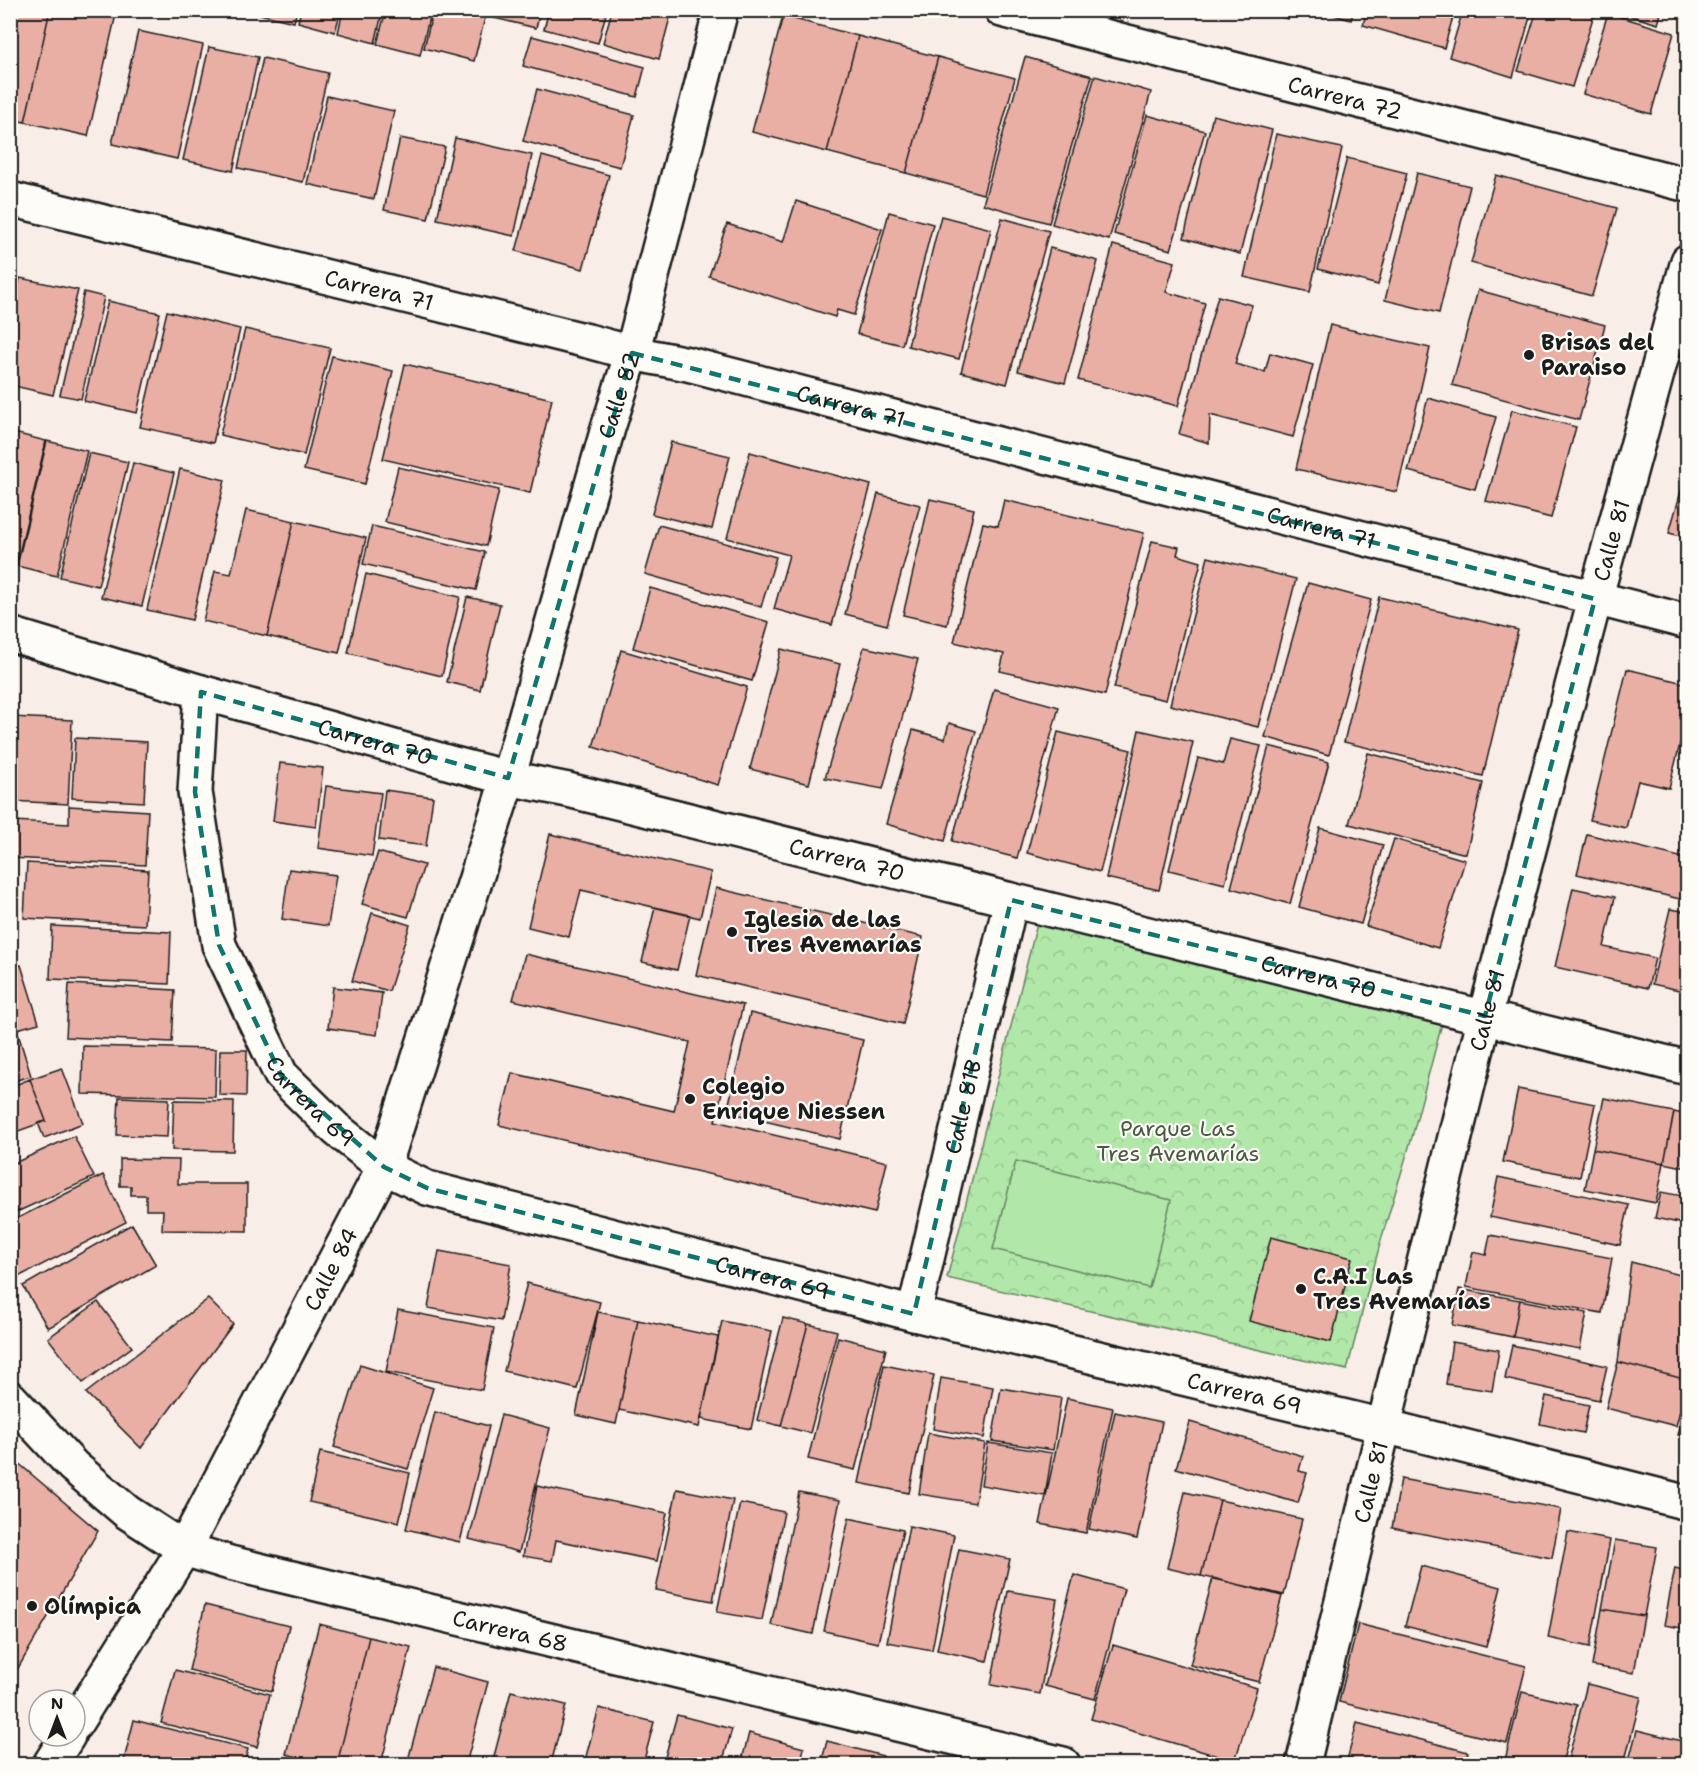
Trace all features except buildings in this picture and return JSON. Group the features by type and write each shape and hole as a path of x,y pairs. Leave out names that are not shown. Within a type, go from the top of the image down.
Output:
{"street":[{"name":"Calle 82","path":"508,778 608,428 632,353 721,10"},
{"name":"Carrera 72","path":"1002,10 1688,185"},
{"name":"Carrera 71","path":"10,199 632,353 688,364 1688,622"},
{"name":"Calle 81","path":"1303,1764 1485,1016 1595,599 1688,261"},
{"name":"Carrera 70","path":"10,634 201,692 508,778 568,790 1688,1068"},
{"name":"Carrera 69","path":"201,692 195,792 219,945 280,1076 336,1129 384,1167 427,1188 914,1314 1384,1426 1688,1503"},
{"name":"Calle 84","path":"87,1706 184,1549 384,1167 508,778"},
{"name":"Calle 81B","path":"914,1314 1011,900"},
{"name":"Carrera 68","path":"10,1398 73,1466 127,1512 184,1549 253,1569 1063,1764"},
{"path":"50,1764 60,1748"}],"highlighted area":[{"path":"632,353 1595,599 1485,1016 1011,900 914,1314 427,1188 384,1167 281,1075 219,945 195,792 201,692 508,778"}],"green space":[{"name":"Parque Las Tres Avemarías","path":"1039,916 1444,1016 1347,1370 947,1278"},
{"path":"1016,1161 1171,1200 1149,1288 993,1249"}],"place":[{"name":"Brisas del Paraiso","path":"1529,355"},
{"name":"Iglesia de las Tres Avemarías","path":"732,932"},
{"name":"Colegio Enrique Niessen","path":"690,1099"},
{"name":"C.A.I Las Tres Avemarías","path":"1301,1289"},
{"name":"Olímpica","path":"32,1606"}]}
